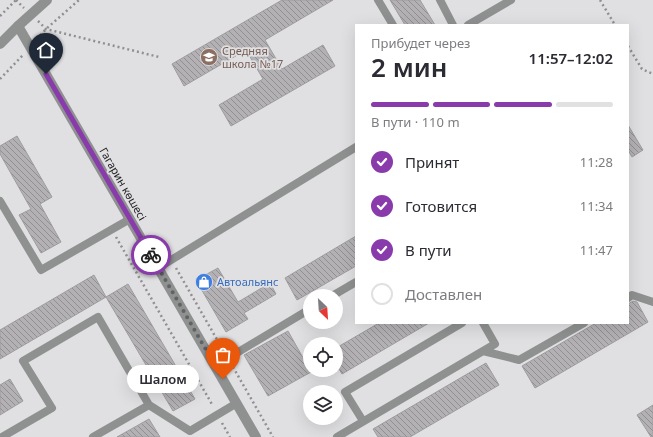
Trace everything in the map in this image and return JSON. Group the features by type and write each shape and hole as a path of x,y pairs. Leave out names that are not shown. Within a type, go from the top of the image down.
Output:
{"street":[{"path":"0,44 47,0"},
{"name":"Гагарин көшесі","path":"18,26 256,437"}],"lane":[{"path":"378,0 392,24"},
{"path":"440,0 453,24"},
{"path":"470,24 511,0"},
{"path":"158,268 355,148"},
{"path":"0,200 2,210 41,270 130,219"},
{"path":"343,290 355,283"},
{"path":"629,297 632,295 653,302"},
{"path":"215,366 303,313"},
{"path":"2,437 52,408 23,362 98,317 149,405 190,431 237,403"},
{"path":"363,422 345,392 460,324"},
{"path":"337,437 495,344 484,324"},
{"path":"483,351 519,360 582,324"},
{"path":"93,437 149,405"},
{"path":"107,429 111,437"}],"path":[{"path":"0,16 16,0"},
{"path":"600,0 614,24"},
{"path":"46,29 159,57"},
{"path":"629,48 642,69 653,74"},
{"path":"112,230 230,437"}],"building":[{"name":"Средняя школа №17","path":"282,0 333,0 265,40 282,69 323,45 335,66 231,126 219,105 263,79 246,50 184,86 172,64"},
{"path":"390,0 420,0 434,24 404,24"},
{"path":"629,127 643,150 632,157 629,152"},
{"path":"17,136 52,197 40,204 61,242 41,253 19,215 31,209 0,154 0,146"},
{"path":"355,237 355,267 316,289 303,289 303,297 297,300 285,278"},
{"path":"218,268 238,302 270,283 276,294 244,313 248,319 226,332 196,280"},
{"path":"94,275 106,297 0,359 0,330"},
{"path":"128,284 195,399 173,411 106,297"},
{"path":"633,301 637,302 648,322 535,388 522,366 594,324 629,324 629,303"},
{"path":"377,324 427,324 343,373 343,344"},
{"path":"288,331 303,358 303,376 268,396 244,355"},
{"path":"486,363 499,385 410,437 378,437 373,429"},
{"path":"10,379 23,401 0,415 0,385"},
{"path":"653,405 653,437 651,437 637,415"},
{"path":"149,419 160,437 117,437"}],"way so far":[{"path":"151,255 223,379"}],"place":[{"name":"Средняя школа №17","path":"209,57"},
{"name":"Автоальянс","path":"204,282"},
{"name":"Шалом","path":"223,379"}],"route":[{"path":"46,74 151,255"}]}
